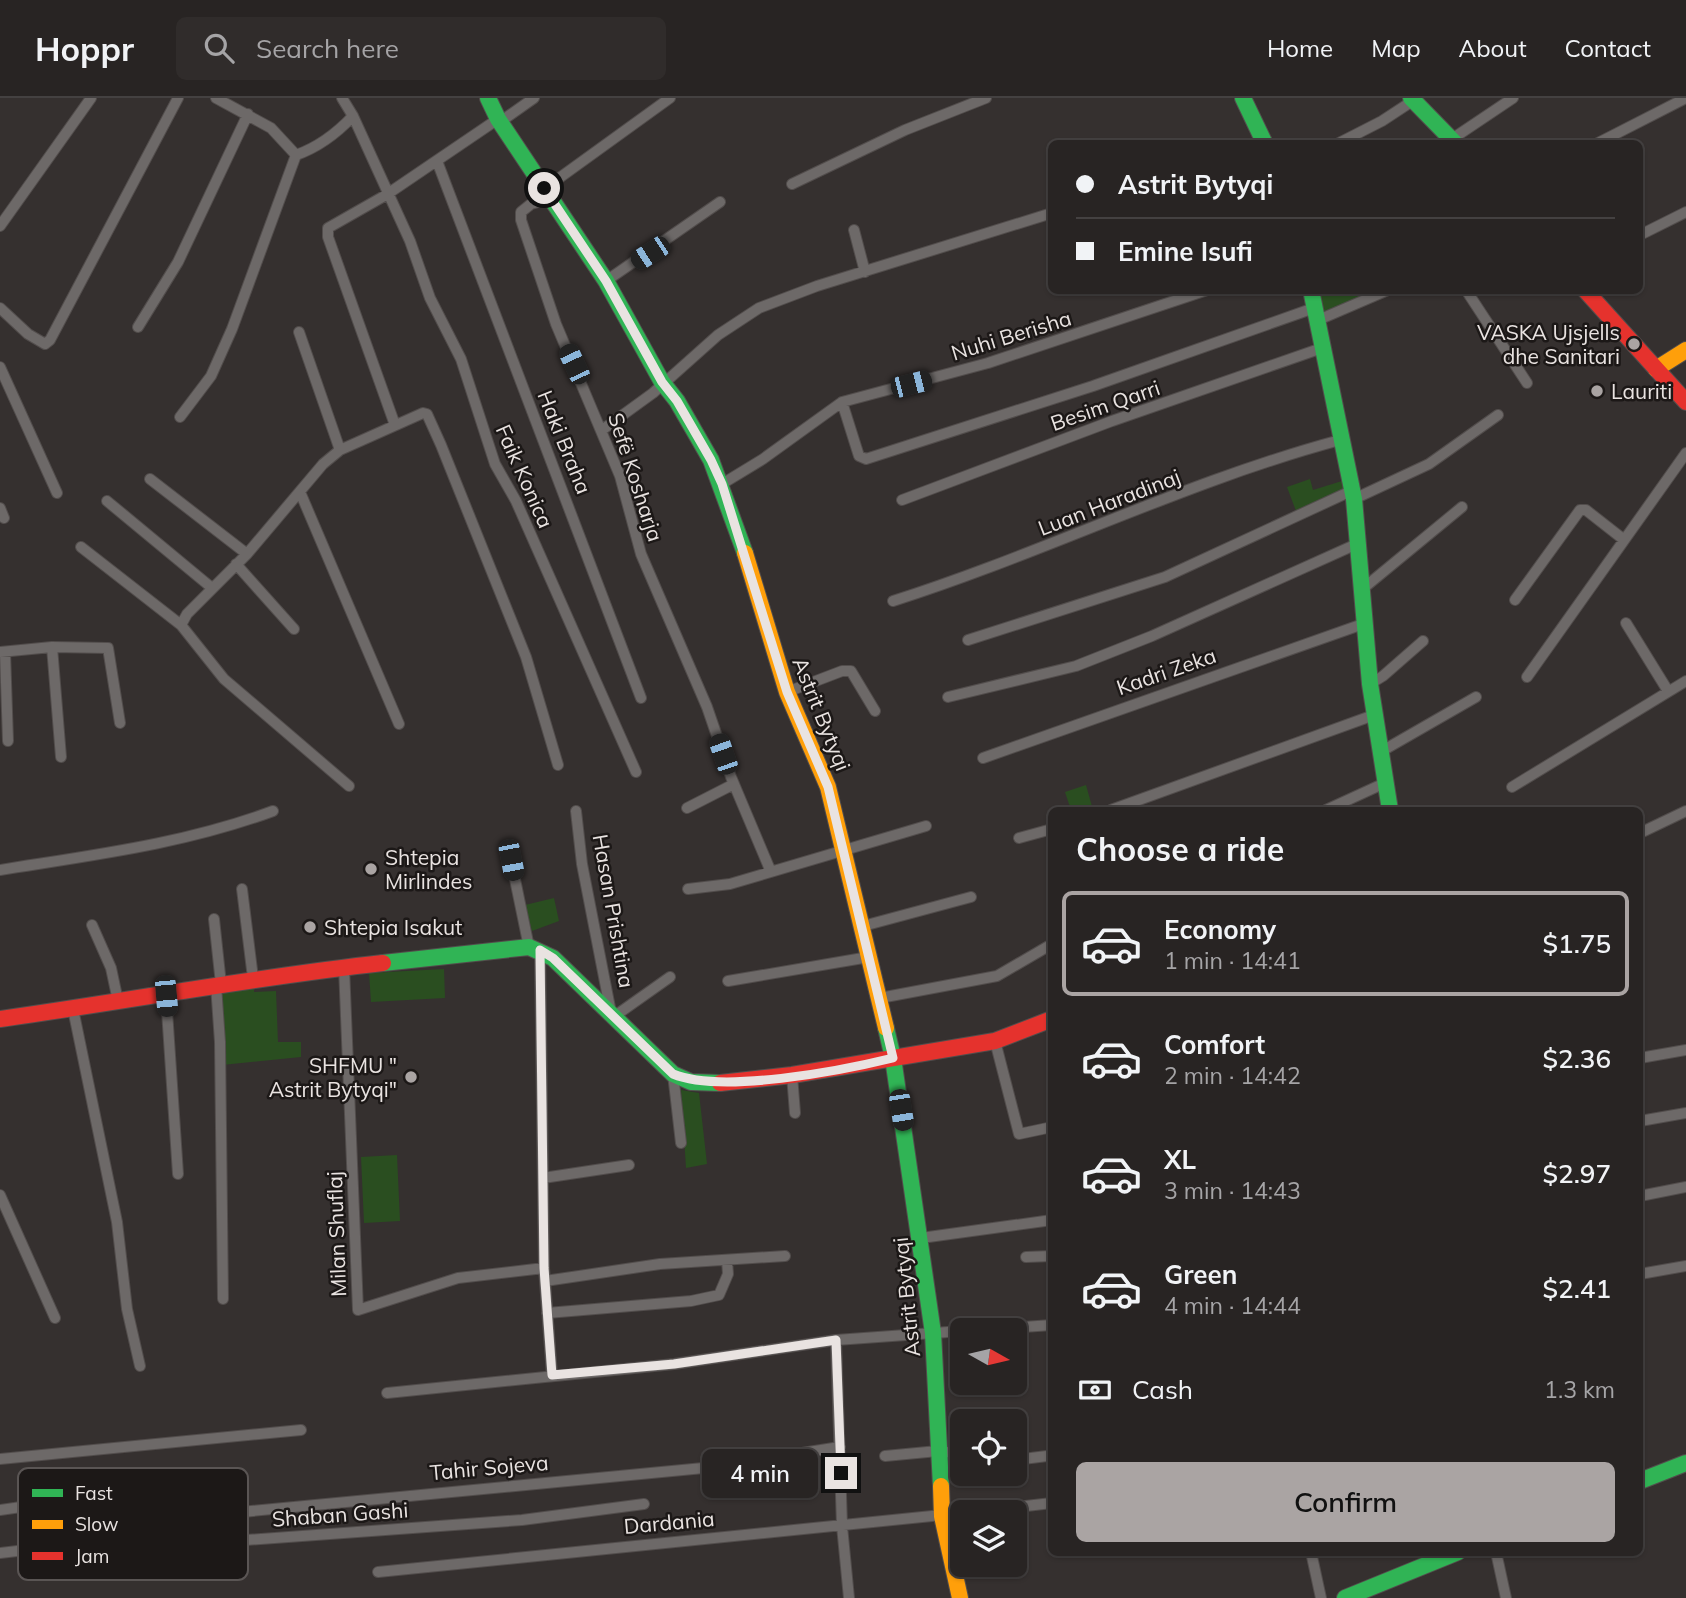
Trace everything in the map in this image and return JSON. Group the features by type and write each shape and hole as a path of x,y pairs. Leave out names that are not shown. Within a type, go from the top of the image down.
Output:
{"street":[{"path":"0,226 91,98"},
{"path":"0,308 28,334 46,344 50,340 178,98"},
{"path":"216,98 271,128 296,155"},
{"name":"Faik Konica","path":"342,98 353,116 386,195 410,241 430,298 461,359 495,464 516,501 636,772"},
{"name":"Astrit Bytyqi","path":"488,98 499,120 606,281 662,382 677,401 722,484 787,692 828,787 893,1058 933,1333 942,1516 960,1598"},
{"path":"395,425 328,237 328,228 386,195 534,98"},
{"name":"Sefë Kosharja","path":"670,98 527,207 521,212 521,220 556,324 620,476 641,554 707,707 734,784 771,872"},
{"path":"792,184 905,130 986,98"},
{"path":"1243,98 1263,140"},
{"path":"1454,140 1513,98"},
{"path":"1604,140 1686,98"},
{"path":"1345,140 1382,121 1414,99 1449,140"},
{"path":"138,327 178,262 248,114"},
{"path":"180,417 216,364 296,155 313,149 339,132 353,116"},
{"name":"Haki Braha","path":"438,161 641,698"},
{"path":"606,281 720,202"},
{"path":"1643,234 1686,212"},
{"path":"602,430 653,393 718,334 759,308 817,286 1048,214"},
{"path":"854,230 865,272"},
{"name":"Nuhi Berisha","path":"722,484 764,459 842,402 988,363 1195,294"},
{"path":"1312,294 1352,495 1359,543 1360,591 1370,684 1390,807"},
{"path":"842,402 859,456 866,459 1376,294"},
{"path":"1469,294 1527,383"},
{"path":"1589,294 1686,402"},
{"path":"299,332 340,450"},
{"name":"Besim Qarri","path":"902,500 1112,421 1322,348"},
{"path":"1656,369 1686,349"},
{"path":"0,367 57,493"},
{"path":"181,625 212,588 247,554 323,464 340,450 427,414 526,657 558,765"},
{"path":"968,640 1165,577 1429,464 1498,415"},
{"name":"Luan Haradinaj","path":"893,601 1000,566 1231,476 1340,440"},
{"path":"1527,677 1686,453"},
{"path":"150,479 247,554"},
{"path":"300,492 400,724"},
{"path":"107,501 212,588"},
{"path":"1360,591 1462,507"},
{"path":"1516,600 1580,510 1586,510 1623,539"},
{"path":"948,697 1076,666 1152,636 1359,543"},
{"path":"81,547 181,625 224,679 349,786"},
{"path":"236,564 294,629"},
{"path":"1626,623 1668,691"},
{"name":"Kadri Zeka","path":"983,758 1363,624"},
{"path":"1370,684 1423,641"},
{"path":"52,647 61,757"},
{"path":"8,741 3,652 52,647 108,648 120,723"},
{"path":"787,692 842,671 851,671 875,711"},
{"path":"1512,787 1686,681"},
{"path":"1382,751 1476,697"},
{"path":"1119,807 1374,715"},
{"path":"1333,807 1387,782"},
{"path":"687,808 734,784"},
{"path":"0,870 149,846 219,831 273,811"},
{"name":"Hasan Prishtina","path":"576,811 582,864 612,1018"},
{"path":"1643,832 1686,811"},
{"path":"688,889 730,884 926,826"},
{"path":"1019,838 1048,830"},
{"path":"511,860 534,948 544,1268 552,1375"},
{"path":"242,889 253,978"},
{"path":"863,926 971,897"},
{"path":"214,919 220,1042 223,1300"},
{"path":"92,925 111,968 118,1001"},
{"path":"880,998 997,976 1048,946"},
{"path":"0,1019 166,996 253,978 534,948"},
{"name":"Hasan Prishtina","path":"534,948 553,958 612,1018 673,1074 691,1082 719,1083 793,1075 995,1041 1048,1021"},
{"path":"728,981 869,957"},
{"name":"Milan Shuflaj","path":"344,967 358,1310 458,1278 544,1268"},
{"name":"Hasan Prishtina","path":"612,1018 670,977"},
{"path":"166,996 178,1174"},
{"path":"73,1009 117,1222 127,1309 140,1366"},
{"path":"995,1041 1019,1134 1048,1128"},
{"path":"1643,1057 1686,1050"},
{"path":"673,1074 681,1143"},
{"path":"793,1075 795,1114"},
{"path":"1643,1120 1686,1113"},
{"path":"543,1178 629,1165"},
{"path":"1643,1195 1686,1187"},
{"path":"0,1195 55,1318"},
{"path":"921,1238 1048,1221"},
{"path":"545,1281 660,1264 785,1256"},
{"path":"1026,1257 1048,1256"},
{"path":"547,1312 691,1301 719,1295 727,1274 727,1260"},
{"path":"1643,1273 1686,1266"},
{"path":"1027,1327 1048,1325"},
{"path":"387,1393 674,1364 836,1340 950,1332"},
{"path":"836,1340 842,1526 849,1598"},
{"path":"0,1459 301,1430"},
{"name":"Tahir Sojeva","path":"248,1511 714,1467 840,1447"},
{"path":"885,1456 950,1452"},
{"path":"1027,1458 1047,1456"},
{"path":"1643,1480 1686,1463"},
{"path":"1027,1506 1048,1503"},
{"name":"Shaban Gashi","path":"248,1540 522,1520 644,1504"},
{"path":"0,1510 18,1507"},
{"name":"Dardania","path":"378,1572 950,1515"},
{"name":"Shaban Gashi","path":"0,1553 18,1551"},
{"path":"1312,1556 1321,1598"},
{"path":"1345,1598 1448,1556"},
{"path":"1497,1556 1506,1598"}],"green space":[{"path":"1315,294 1375,294 1322,315"},
{"path":"1310,479 1313,490 1342,481 1346,493 1296,511 1287,487"},
{"path":"1086,785 1092,807 1070,807 1065,792"},
{"path":"554,898 559,921 532,931 525,905"},
{"path":"444,969 445,998 371,1002 369,973"},
{"path":"254,989 254,992 276,991 278,1042 301,1042 301,1057 222,1065 218,991"},
{"path":"681,1090 699,1093 707,1164 686,1168"},
{"path":"397,1155 400,1221 364,1223 361,1157"}],"traffic: fast":[{"path":"488,98 498,119 606,281 662,382 677,401 711,460 745,553"},
{"path":"1243,98 1263,140"},
{"path":"1411,98 1452,140"},
{"path":"1312,294 1354,499 1370,684 1390,807"},
{"path":"383,963 529,947 553,958 673,1074 691,1082 720,1083"},
{"path":"886,1028 893,1058 933,1333 941,1486"},
{"path":"1643,1480 1686,1463"},
{"path":"1345,1598 1448,1556"}],"traffic: slow":[{"path":"1656,369 1686,350"},
{"path":"745,553 787,692 828,787 886,1028"},
{"path":"941,1486 942,1516 960,1598"}],"traffic: jam":[{"path":"1589,294 1686,402"},
{"path":"0,1019 383,963"},
{"path":"720,1083 792,1075 995,1041 1048,1021"}],"place":[{"name":"VASKA Ujsjells dhe Sanitari","path":"1634,344"},
{"name":"Lauriti","path":"1597,391"},
{"name":"Shtepia Mirlindes","path":"371,869"},
{"name":"Shtepia Isakut","path":"310,927"},
{"name":"SHFMU \" Astrit Bytyqi\"","path":"411,1077"}],"route":[{"path":"544,188 606,281 662,382 677,401 711,460 722,484 787,692 828,787 893,1058 793,1075 719,1083 691,1082 673,1074 612,1018 553,958 540,950 544,1268 552,1375 674,1364 836,1340 841,1473"}]}
